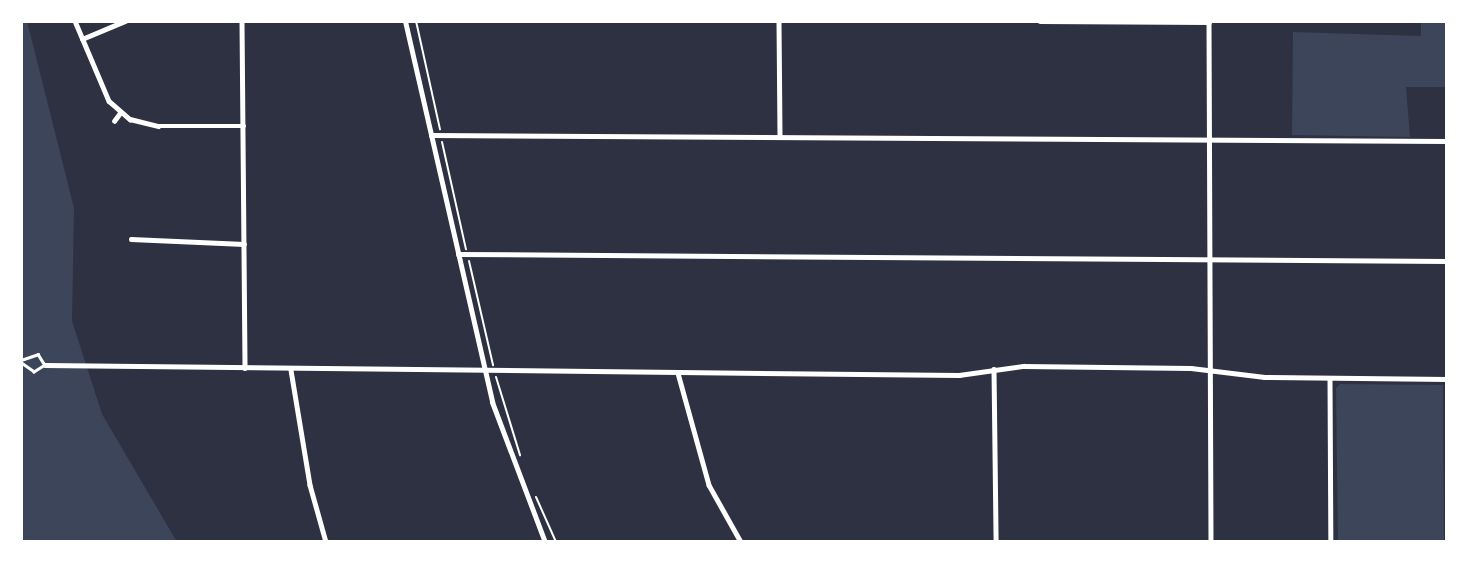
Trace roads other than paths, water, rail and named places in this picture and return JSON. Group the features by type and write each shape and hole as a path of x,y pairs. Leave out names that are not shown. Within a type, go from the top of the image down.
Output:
{"street":[{"path":"75,21 109,101 120,113 158,126 244,126"},
{"path":"82,39 125,21"},
{"path":"242,21 245,368"},
{"path":"405,21 484,371 506,446 545,542"},
{"path":"779,21 780,137"},
{"path":"1040,21 1209,22 1211,542"},
{"path":"114,121 120,113"},
{"path":"431,135 1447,141"},
{"path":"131,239 244,244"},
{"path":"457,254 1447,261"},
{"path":"45,365 291,370 960,375 994,369 1210,370 1264,377 1447,379"},
{"path":"994,369 996,542"},
{"path":"291,370 310,485 326,542"},
{"path":"678,373 709,485 741,542"},
{"path":"1330,379 1331,542"}],"lane":[{"path":"38,354 45,365 34,372 21,362 38,354"}]}
